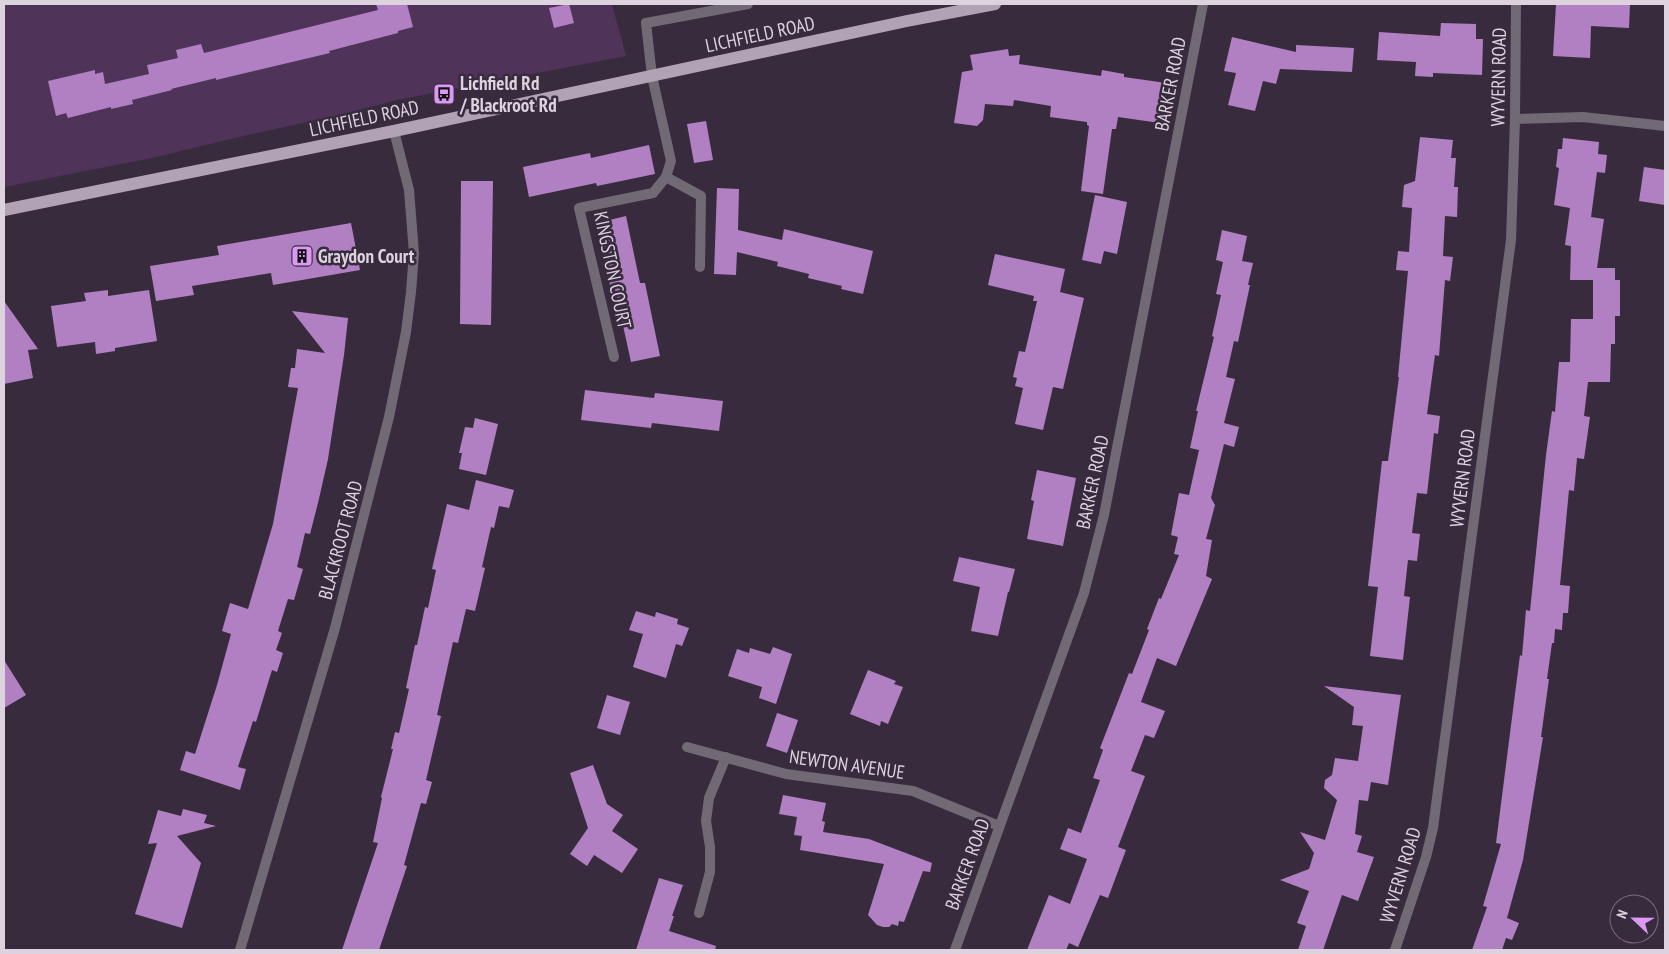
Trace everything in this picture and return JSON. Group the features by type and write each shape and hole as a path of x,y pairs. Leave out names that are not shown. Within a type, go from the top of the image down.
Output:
{"main road":[{"name":"LICHFIELD ROAD","path":"4,210 394,131 907,20 995,4"}],"street":[{"path":"700,267 700,196 666,176 671,161 652,76 646,23 748,4"},
{"name":"BARKER ROAD","path":"955,950 1084,593 1104,515 1203,4"},
{"name":"WYVERN ROAD","path":"1396,950 1426,857 1433,828 1511,240 1516,4"},
{"path":"1515,118 1583,117 1665,126"},
{"name":"BLACKROOT ROAD","path":"240,950 335,628 390,418 406,332 414,253 409,190 394,131"},
{"name":"KINGSTON COURT","path":"614,357 580,208 653,193 666,176"},
{"name":"NEWTON AVENUE","path":"686,747 786,774 913,791 999,826"},
{"path":"699,913 710,872 710,846 706,821 709,798 726,757"}],"shaded area":[{"path":"4,4 612,4 626,56 397,100 152,158 4,187"}],"building":[{"path":"376,4 407,4 413,27 398,31 398,33 329,51 330,53 171,89 132,100 133,104 111,109 111,107 68,118 66,113 56,116 48,81 95,70 95,74 103,72 105,84 149,74 147,65 178,58 176,50 201,44 204,53 378,10"},
{"path":"569,4 574,23 554,28 549,8"},
{"path":"1556,4 1630,4 1629,28 1591,26 1590,58 1553,56"},
{"path":"1441,23 1476,24 1476,39 1483,39 1482,75 1433,73 1433,77 1415,76 1416,62 1377,60 1379,32 1440,36"},
{"path":"1232,37 1296,52 1296,45 1354,48 1352,72 1280,69 1276,84 1263,81 1255,111 1228,105 1236,73 1224,71"},
{"path":"1008,49 1009,56 1020,55 1019,64 1101,76 1102,70 1124,74 1124,77 1166,83 1160,123 1118,117 1116,129 1112,129 1103,194 1081,191 1089,126 1087,122 1050,117 1051,106 1014,100 1013,106 985,104 983,120 977,126 954,123 962,72 973,70 970,55"},
{"path":"706,121 713,160 694,163 687,124"},
{"path":"1420,137 1453,140 1451,158 1456,158 1454,187 1458,187 1457,217 1445,216 1443,256 1453,257 1450,281 1445,280 1439,356 1435,355 1427,414 1440,416 1438,434 1434,433 1427,494 1417,493 1412,533 1420,534 1417,561 1408,560 1404,596 1410,597 1403,660 1370,656 1378,587 1368,586 1382,461 1388,461 1399,377 1408,271 1396,270 1398,251 1409,252 1412,208 1402,207 1404,185 1415,181"},
{"path":"1563,138 1599,142 1598,154 1607,155 1605,173 1597,172 1591,217 1604,219 1597,268 1615,268 1615,280 1620,280 1620,316 1615,316 1615,344 1611,344 1610,382 1588,382 1584,416 1590,417 1584,459 1577,458 1574,491 1569,490 1560,585 1570,586 1568,613 1563,613 1562,630 1555,629 1554,643 1552,643 1541,737 1543,737 1523,860 1507,918 1519,923 1512,940 1506,938 1502,950 1472,950 1487,907 1483,906 1501,844 1496,843 1520,655 1522,656 1526,610 1530,611 1546,455 1552,411 1555,412 1559,362 1570,362 1571,319 1593,319 1593,280 1570,280 1571,246 1565,245 1570,208 1554,205 1559,168 1556,167 1558,149 1562,149"},
{"path":"649,145 655,174 597,186 596,183 529,197 523,167 590,153 591,158"},
{"path":"1644,167 1665,170 1665,205 1639,201"},
{"path":"461,181 493,181 491,325 460,324"},
{"path":"717,188 739,189 738,230 782,240 784,229 873,251 863,294 841,289 842,286 808,278 809,274 777,266 778,262 737,252 736,275 714,274"},
{"path":"1095,195 1127,202 1117,254 1104,251 1101,264 1082,260"},
{"path":"626,216 640,283 645,283 660,356 631,362 615,289 611,290 597,223"},
{"name":"Graydon Court","path":"351,223 360,270 273,285 271,273 192,286 194,295 156,301 150,266 219,255 217,246"},
{"path":"1222,230 1247,236 1242,261 1253,263 1238,342 1234,341 1226,377 1235,379 1224,423 1239,427 1234,447 1224,444 1211,498 1215,505 1206,539 1212,540 1206,576 1212,579 1176,666 1157,658 1141,702 1165,711 1154,738 1145,735 1131,771 1145,776 1118,847 1126,850 1108,898 1100,895 1078,947 1069,943 1066,950 1027,950 1049,895 1070,904 1087,859 1060,849 1068,828 1081,833 1100,780 1093,778 1103,750 1100,748 1129,673 1132,674 1159,598 1161,599 1179,555 1174,554 1178,537 1171,535 1179,493 1189,495 1199,450 1190,448 1221,295 1216,294 1223,262 1216,260"},
{"path":"995,254 1065,269 1060,292 1084,298 1063,389 1053,387 1043,430 1015,424 1023,388 1015,386 1017,378 1013,377 1019,351 1025,352 1037,301 1033,301 1034,296 988,285"},
{"path":"108,290 108,296 149,290 157,341 115,348 115,351 96,354 95,342 57,347 51,306 86,301 84,293"},
{"path":"4,301 38,349 28,350 33,378 4,384"},
{"path":"292,311 348,318 344,355 328,459 310,534 305,533 297,567 303,569 294,600 288,599 278,631 282,633 276,650 283,653 277,672 272,670 256,722 253,721 238,767 246,769 240,790 180,770 186,751 195,754 217,685 231,634 222,631 230,603 248,609 273,524 298,388 288,387 291,368 295,368 297,349 325,353"},
{"path":"585,390 654,398 655,393 723,401 719,431 652,423 651,428 581,420"},
{"path":"475,418 498,424 486,475 459,469 462,453 459,453 465,427 473,428"},
{"path":"1037,470 1076,478 1063,546 1027,539 1034,501 1031,500"},
{"path":"476,480 514,490 509,508 499,506 494,528 491,527 482,567 485,568 475,611 466,609 458,643 453,642 437,715 441,716 426,780 432,782 426,804 421,803 404,865 407,866 379,950 342,950 378,843 373,842 381,797 393,749 391,749 395,732 399,733 409,689 406,688 415,645 417,645 425,607 428,608 436,570 432,569 447,504 469,510"},
{"path":"959,557 1015,569 998,636 971,631 980,587 953,581"},
{"path":"636,611 655,617 656,612 678,619 677,624 689,628 682,646 676,644 666,678 633,667 643,634 629,630"},
{"path":"773,647 792,654 776,704 759,698 762,687 728,676 737,649 749,653 750,648 770,654"},
{"path":"4,660 26,695 4,708"},
{"path":"868,670 896,681 894,684 903,687 888,724 881,721 880,726 850,714"},
{"path":"1324,686 1401,695 1388,785 1371,782 1368,801 1359,800 1355,834 1362,836 1357,852 1374,857 1358,901 1342,895 1323,950 1298,950 1306,926 1297,923 1309,891 1280,880 1309,869 1314,853 1300,832 1325,840 1337,800 1324,788 1325,780 1332,775 1335,758 1358,761 1363,726 1352,725 1354,707"},
{"path":"607,695 630,702 620,735 597,728"},
{"path":"777,713 798,720 787,753 766,746"},
{"path":"593,765 607,804 623,815 612,831 638,849 622,873 594,855 587,866 570,854 588,828 570,773"},
{"path":"783,795 826,803 822,821 825,822 823,832 869,839 932,863 930,872 923,871 904,922 899,921 898,926 892,924 889,927 883,927 877,925 868,915 884,864 800,850 802,836 794,835 797,817 779,814"},
{"path":"183,809 207,815 204,823 216,826 177,836 201,863 182,928 135,914 157,843 148,844 158,810 181,816"},
{"path":"659,878 683,885 669,931 716,946 715,950 636,950"}],"place":[{"name":"Lichfield Rd / Blackroot Rd","path":"444,94"},
{"name":"Graydon Court","path":"302,256"}]}
